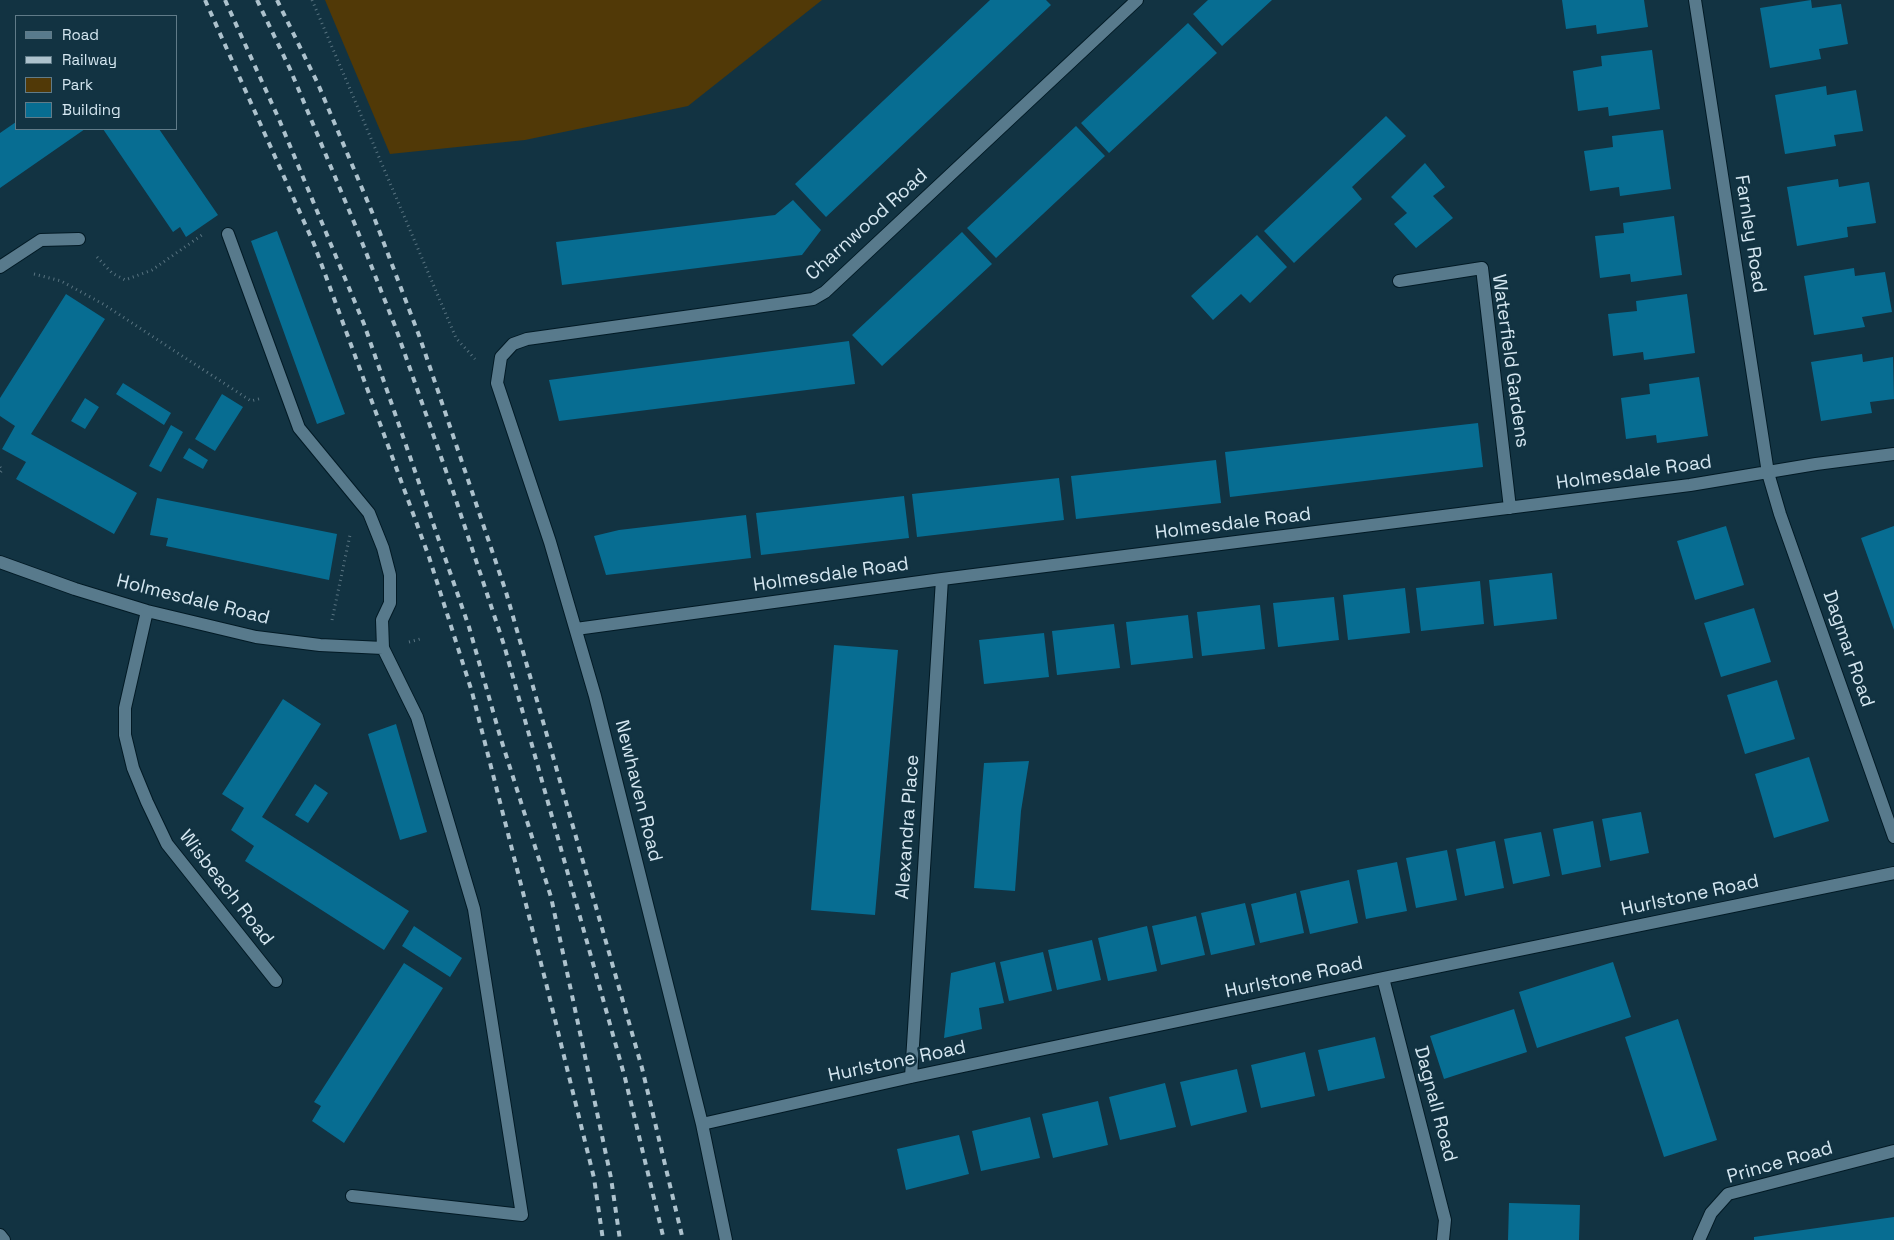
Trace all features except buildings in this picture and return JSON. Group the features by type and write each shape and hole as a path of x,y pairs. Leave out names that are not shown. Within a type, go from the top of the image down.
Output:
{"street":[{"name":"Charnwood Road","path":"501,357 513,344 527,339 813,299 825,292 1137,0"},
{"name":"Farnley Road","path":"1694,0 1768,473"},
{"path":"228,234 299,428 369,513 384,548 390,575 390,603 382,620 383,648 417,717 474,909 522,1215 352,1196"},
{"path":"1,267 41,240 79,238"},
{"name":"Waterfield Gardens","path":"1399,281 1482,268 1510,508"},
{"name":"Newhaven Road","path":"501,357 497,383 550,542 599,715 702,1124 726,1240"},
{"name":"Holmesdale Road","path":"576,629 942,579 1690,485 1816,464 1894,454"},
{"name":"Dagmar Road","path":"1768,473 1780,514 1894,837"},
{"name":"Holmesdale Road","path":"0,562 75,589 147,611 256,637 328,645 383,648"},
{"name":"Alexandra Place","path":"911,1077 942,579"},
{"name":"Wisbeach Road","path":"147,611 125,708 125,735 133,768 167,844 276,981"},
{"name":"Hurlstone Road","path":"702,1124 911,1077 1894,873"},
{"name":"Dagnall Road","path":"1382,978 1445,1220 1443,1240"},
{"name":"Prince Road","path":"1699,1240 1711,1213 1728,1194 1894,1151"},
{"path":"0,1235 4,1240"}],"path":[{"path":"312,0 456,338 497,383"},
{"path":"79,238 112,273 125,280 152,270 220,223 228,234"},
{"path":"1,267 61,281 103,304 251,401 286,392"},
{"path":"0,467 2,470 0,472"},
{"path":"328,645 352,527"}],"green space":[{"path":"325,0 822,0 688,106 525,140 390,154"}],"railway":[{"path":"205,0 314,244 429,557 472,692 594,1178 603,1240"},
{"path":"225,0 278,117 364,324 469,627 500,736 551,897 611,1178 620,1240"},
{"path":"257,0 290,69 395,326 453,491 504,645 625,1078 664,1240"},
{"path":"277,0 318,84 372,212 420,338 506,592 642,1068 683,1240"}]}
